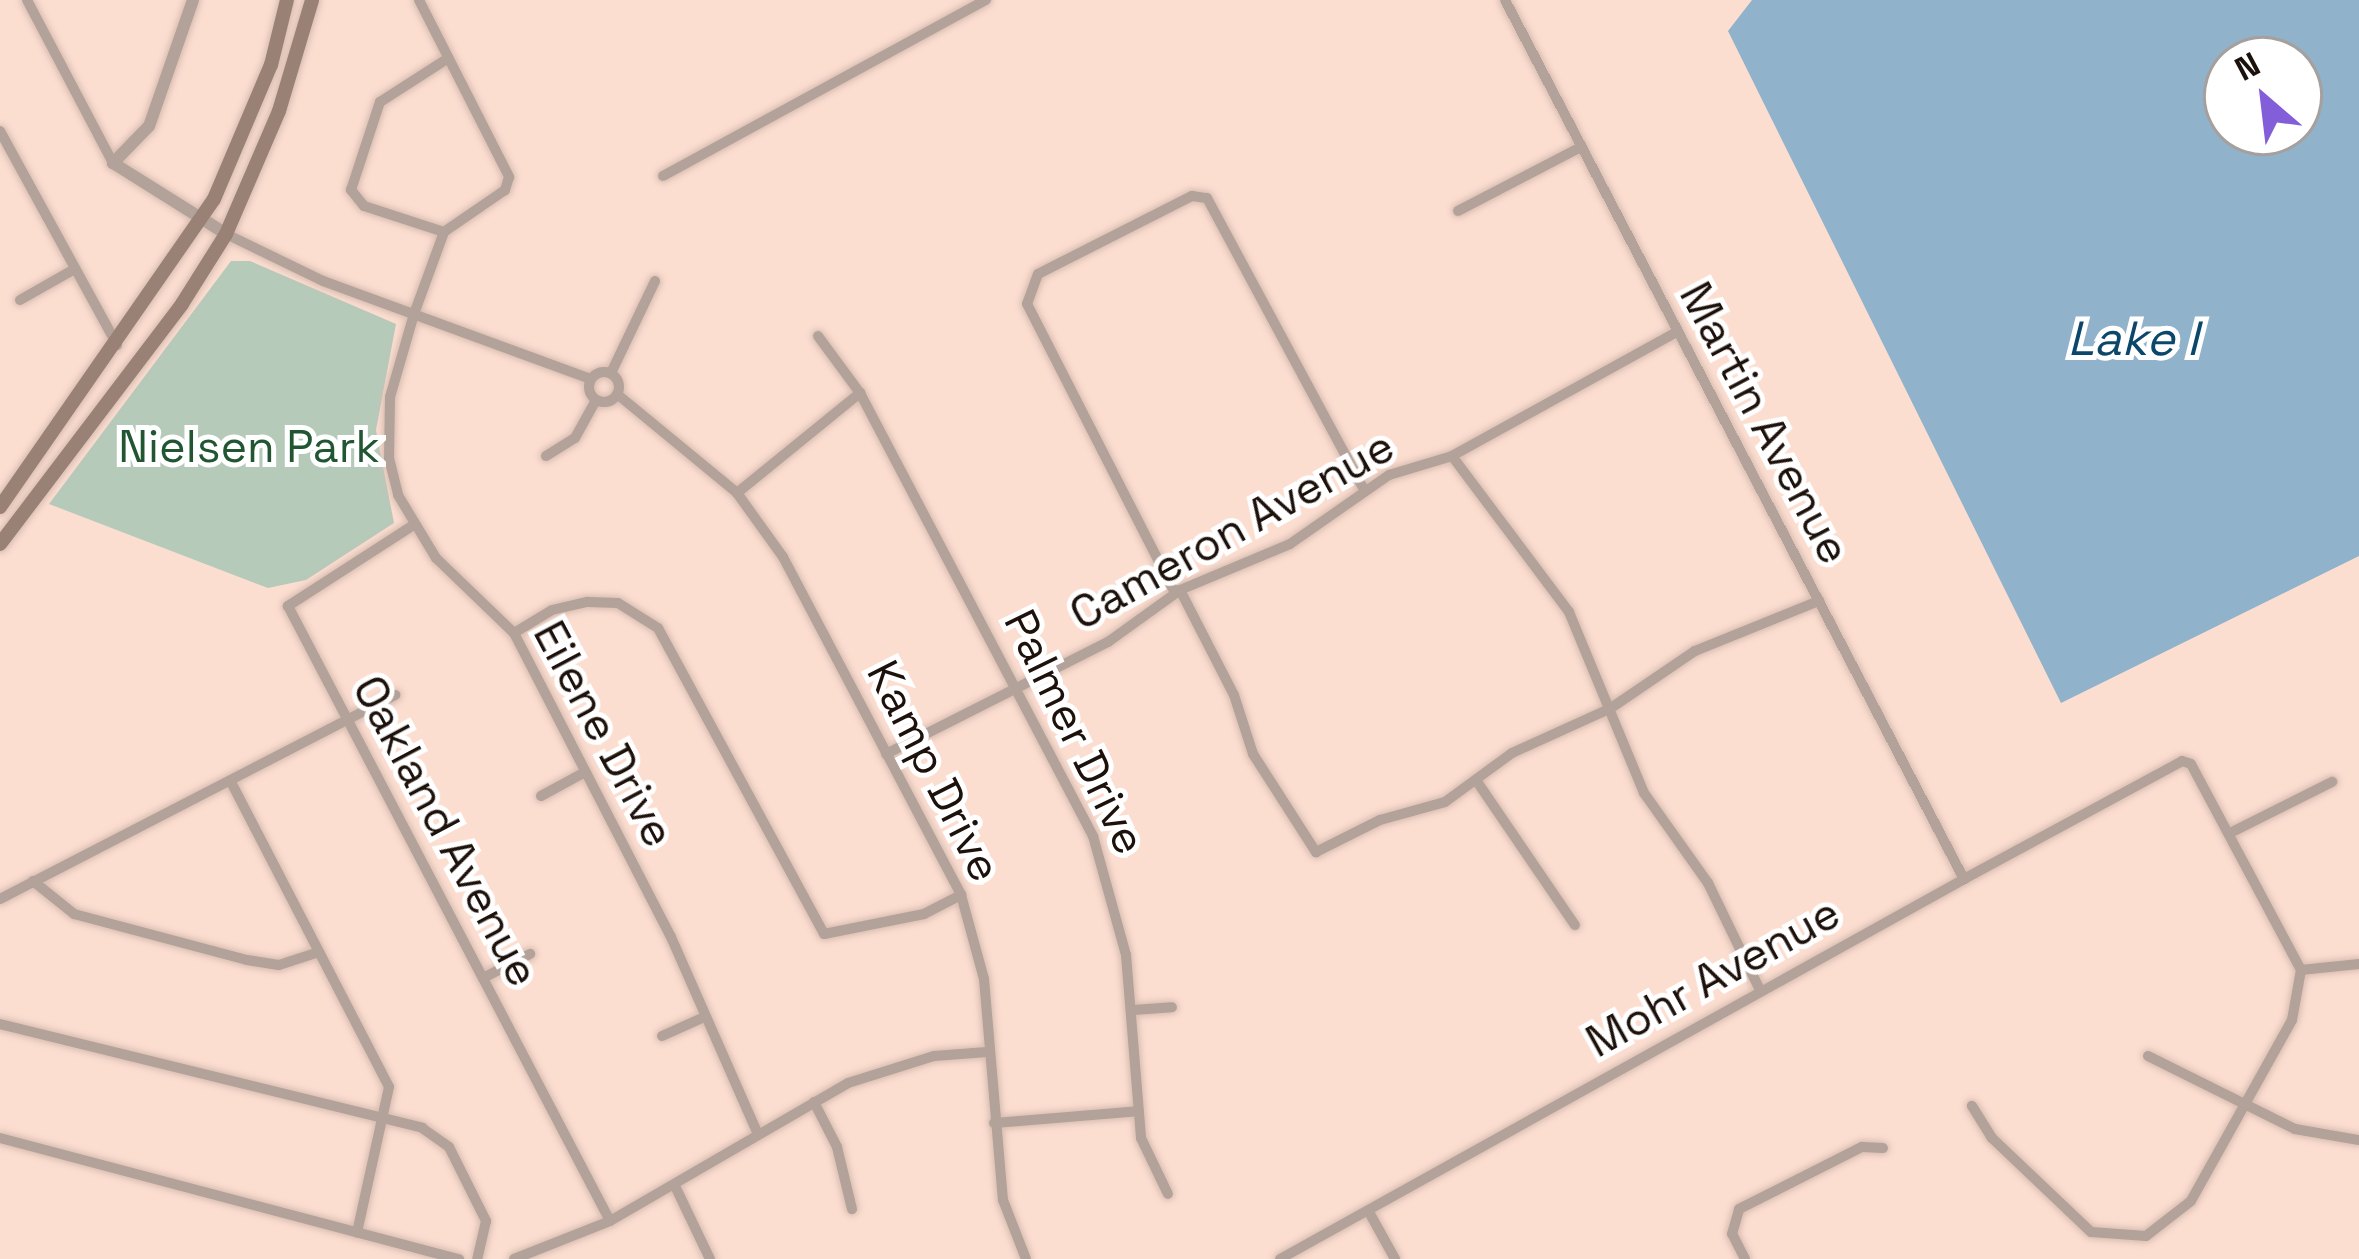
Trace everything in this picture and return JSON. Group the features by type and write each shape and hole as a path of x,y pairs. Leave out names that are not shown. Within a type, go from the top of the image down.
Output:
{"main road":[{"path":"0,507 202,220 271,65 286,0"},
{"path":"0,544 182,304 226,234 279,111 312,0"}],"street":[{"path":"27,0 113,163 202,220 414,314 591,380 611,374"},
{"path":"113,163 149,126 193,0"},
{"path":"419,0 509,177 505,190 444,232 364,206 351,190 380,102 447,59"},
{"path":"663,176 986,0"},
{"name":"Martin Avenue","path":"1505,0 1964,879"},
{"path":"0,130 117,344"},
{"path":"1458,211 1580,148"},
{"path":"1364,489 1207,198 1192,196 1038,274 1027,304 1234,694 1253,754 1316,852 1478,783 1524,745 1611,707 1726,634 1819,601"},
{"name":"Eilene Drive","path":"444,232 414,314 387,431 412,526 514,633 670,937 702,1018 758,1135"},
{"path":"20,300 73,270"},
{"path":"596,400 617,394 611,374 655,280"},
{"name":"Cameron Avenue","path":"886,754 1108,642 1178,591 1289,544 1364,489 1452,456 1675,333"},
{"name":"Palmer Drive","path":"818,336 860,393 1015,688 1115,896 1133,1010 1139,1112 1152,1171 1168,1194"},
{"path":"546,456 575,438 596,400 591,380"},
{"path":"737,493 860,393"},
{"name":"Kamp Drive","path":"617,394 737,493 783,557 962,895 984,979 1003,1199 1026,1259"},
{"path":"1452,456 1569,612 1644,793 1701,871 1760,990"},
{"name":"Oakland Avenue","path":"412,526 288,606 610,1221"},
{"path":"514,633 588,602 618,603 658,628 824,934 924,914 962,895"},
{"path":"0,899 395,695"},
{"name":"Mohr Avenue","path":"1280,1259 2182,761 2200,771 2234,831"},
{"path":"541,796 585,772"},
{"path":"231,782 389,1087 357,1233"},
{"path":"1972,1106 1992,1138 2066,1213 2115,1239 2146,1236 2171,1223 2192,1201 2293,1020 2301,970 2234,831 2332,782"},
{"path":"1478,783 1575,925"},
{"path":"33,881 74,914 247,960 279,965 319,952"},
{"path":"483,978 530,954"},
{"path":"2301,970 2359,964"},
{"path":"1133,1010 1172,1007"},
{"path":"662,1036 702,1018"},
{"path":"0,1024 422,1128 449,1147 486,1221 477,1259"},
{"path":"514,1259 562,1245 610,1221 814,1102 883,1068 987,1052"},
{"path":"2147,1055 2295,1129 2359,1140"},
{"path":"814,1102 837,1147 852,1208"},
{"path":"994,1123 1139,1112"},
{"path":"0,1138 459,1259"},
{"path":"1745,1259 1731,1222 1738,1209 1862,1147 1883,1148"},
{"path":"675,1186 710,1259"},
{"path":"1369,1212 1395,1259"},
{"path":"562,1245 570,1259"}],"green space":[{"name":"Nielsen Park","path":"231,261 250,261 396,324 376,430 394,523 306,580 268,588 49,504"}],"water":[{"name":"Lake I","path":"1752,0 2359,0 2359,556 2061,703 1728,31"}]}
